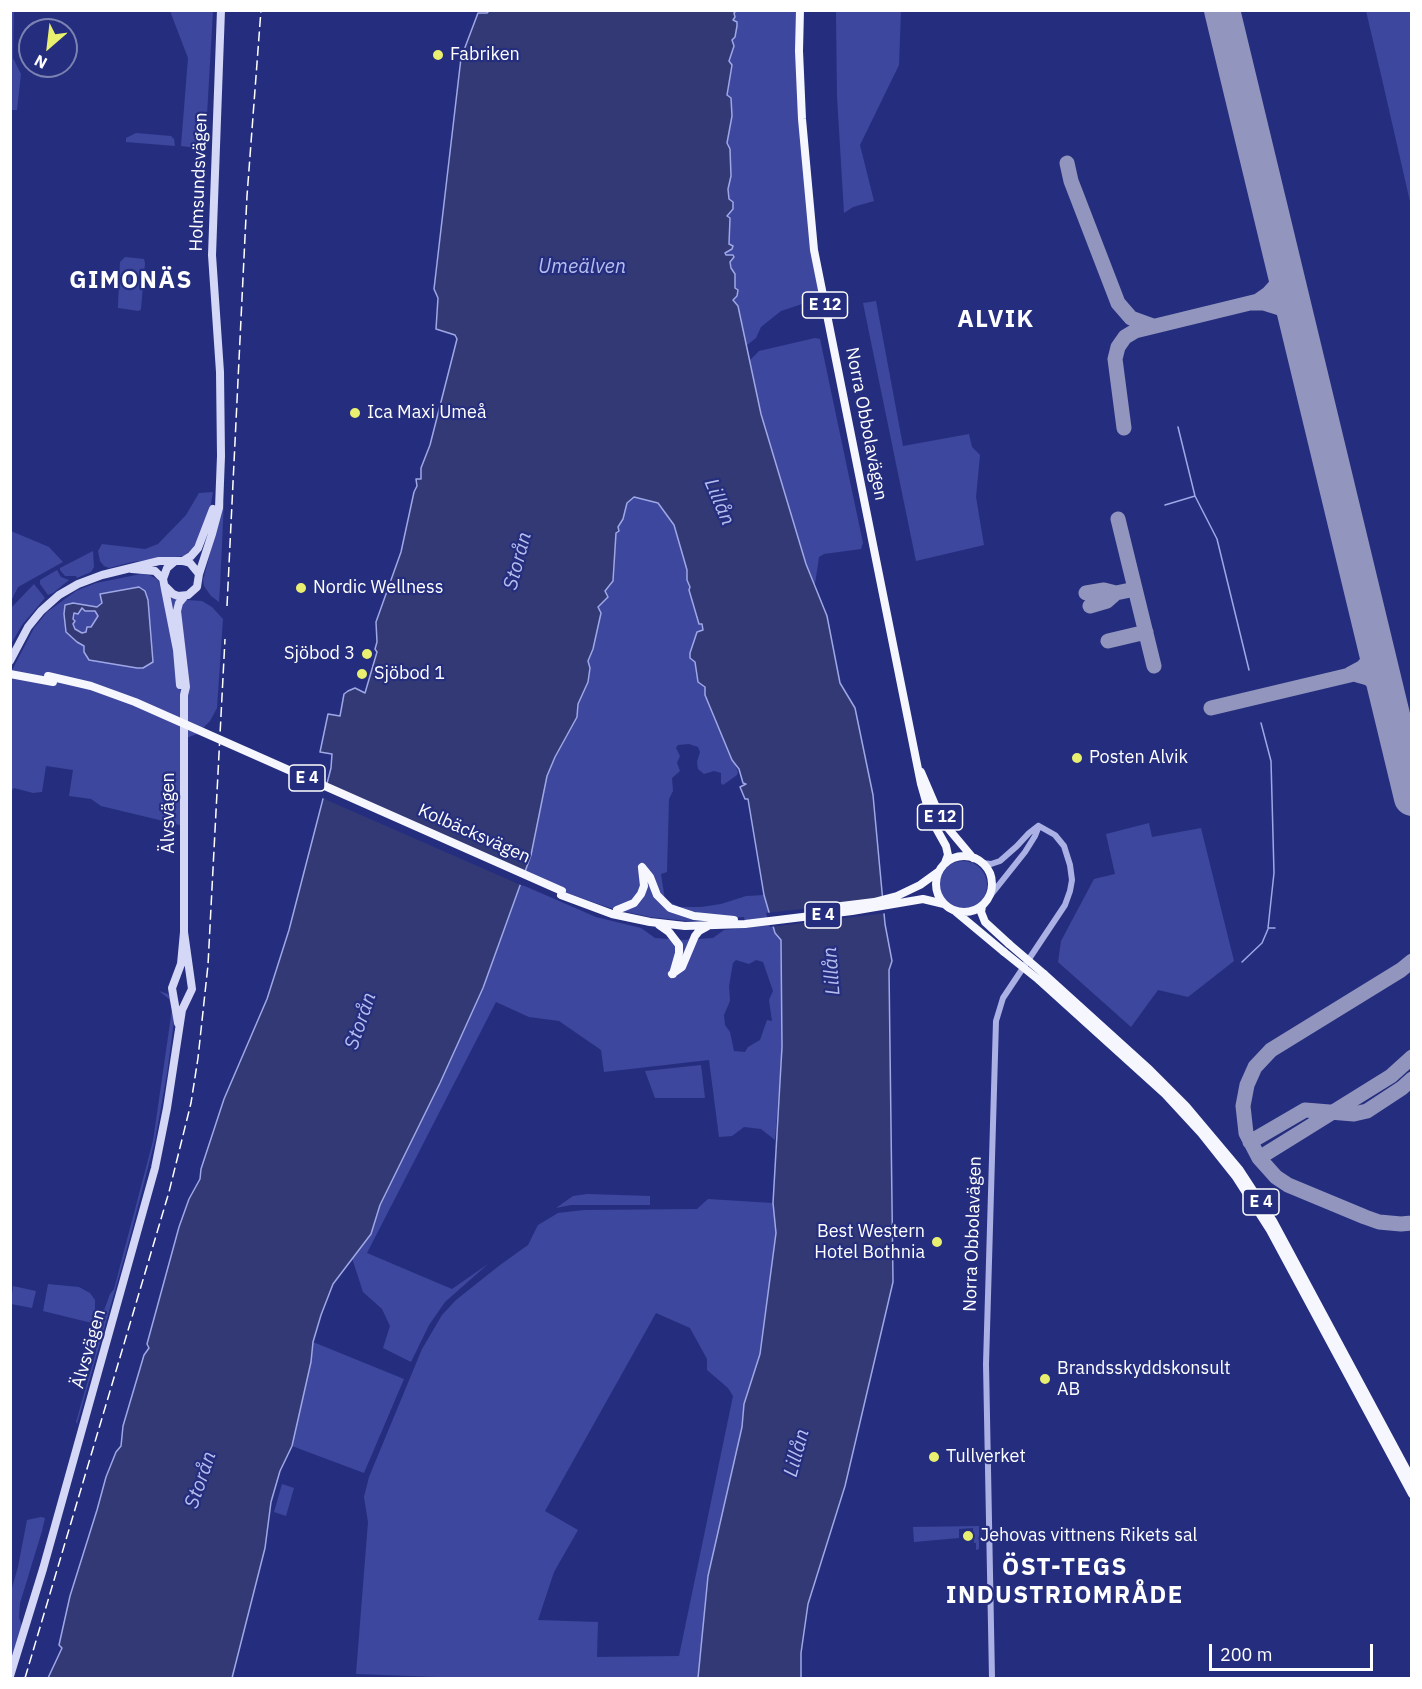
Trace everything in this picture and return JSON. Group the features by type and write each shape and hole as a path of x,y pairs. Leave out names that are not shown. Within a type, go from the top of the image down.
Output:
{"highway":[{"name":"Norra Obbolavägen","path":"800,10 802,119 814,250 926,809 947,851 945,863"},
{"name":"Kolbäcksvägen","path":"10,670 91,686 135,702 561,893 617,910 650,917 687,921 734,920 745,922"},
{"name":"Kolbäcksvägen","path":"10,674 87,690 132,706 612,914 656,923 709,926 898,900 927,899 944,904"},
{"name":"Norra Obbolavägen","path":"919,769 942,821 973,858"},
{"path":"945,863 960,856 973,858 982,863 992,879 990,896 982,906 969,912 956,911"},
{"name":"E 4","path":"938,872 945,863"},
{"path":"617,910 634,903 641,894 644,886 642,867 650,877 657,895 670,908 694,916 734,920"},
{"name":"Kolbäcksvägen","path":"898,900 938,872"},
{"path":"938,872 937,893 944,904"},
{"name":"E 4","path":"944,904 1007,948 1143,1064 1186,1106 1239,1169 1277,1230 1412,1480"},
{"name":"E 4","path":"982,906 981,912 985,922 1007,948"},
{"path":"656,923 669,932 679,945 679,953 672,974 682,967 695,936 709,926"},
{"name":"E 4","path":"1042,977 1165,1094 1201,1133 1236,1177 1270,1230 1412,1494"}],"main road":[{"name":"Holmsundsvägen","path":"199,574 219,508 222,414 212,255 221,10"},
{"name":"Holmsundsvägen","path":"179,561 191,556 198,548 218,498"},
{"path":"164,583 167,568 179,561"},
{"path":"10,661 28,627 41,611 59,595 87,581 147,563 179,561 196,568 199,574 197,587 191,594 184,597 172,594 154,571 132,569"},
{"name":"Älvsvägen","path":"164,583 183,694 184,932 181,964 177,977"},
{"name":"Älvsvägen","path":"183,694 186,687 177,611 184,597"},
{"name":"Älvsvägen","path":"184,932 191,981"},
{"path":"183,976 191,981 192,988 188,995 178,996 173,992 172,983 177,977 183,976"},
{"name":"Älvsvägen","path":"173,992 179,1028"},
{"name":"Älvsvägen","path":"10,1676 43,1569 149,1192 167,1108 183,1005 188,995"}],"street":[{"path":"982,863 992,864 1000,861 1029,832 1039,826"},
{"path":"990,896 1025,852 1039,826"},
{"name":"Norra Obbolavägen","path":"992,1678 986,1364 996,1021 1003,998 1065,905 1072,880 1071,865 1064,846 1055,835 1039,826"}],"shaded area":[{"path":"736,10 800,11 802,119 823,297 781,311 761,327 756,338 746,346 738,306 733,299 735,288 729,256 725,253 732,249 729,244 730,218 727,216 731,176 727,143 732,116 727,95 732,65 729,61 736,22 733,20 733,13"},
{"path":"10,11 14,11 13,58 18,68 18,78 21,78 17,110 10,110"},
{"path":"170,11 213,11 205,149 181,146 188,58"},
{"path":"836,11 901,11 899,65 860,145 874,201 853,207 844,213 837,96"},
{"path":"1366,11 1411,11 1411,206 1382,79"},
{"path":"136,133 171,136 175,146 126,142 126,138"},
{"path":"125,257 144,259 139,311 118,308 120,262"},
{"path":"876,301 903,446 969,434 972,447 980,455 976,497 984,545 916,561 863,303"},
{"path":"815,338 820,339 863,543 861,549 824,554 819,557 815,584 806,564 761,414 749,361 759,351"},
{"path":"213,492 210,509 198,540 184,556 132,562 109,568 100,561 98,551 102,544 145,549 158,544 186,515 199,493"},
{"path":"633,497 658,503 674,525 687,570 689,590 699,624 702,624 704,630 697,632 690,658 695,662 709,704 738,772 723,785 721,773 714,771 704,774 698,769 697,762 700,752 698,747 689,744 678,745 676,748 680,756 677,763 680,771 672,778 673,791 669,799 667,872 661,874 665,900 680,907 701,907 721,904 746,896 764,895 771,921 745,924 744,917 687,921 650,917 613,909 523,878 534,842 547,776 577,717 578,705 588,682 590,668 588,662 601,614 597,608 608,597 605,591 611,585 614,577 616,533 627,503"},
{"path":"224,501 219,602 211,596 203,580"},
{"path":"11,531 49,547 63,562 18,587 11,601"},
{"path":"93,551 94,567 91,572 77,578 76,576 65,576 60,570 60,568"},
{"path":"57,570 61,577 69,580 48,595 40,584 40,580"},
{"path":"141,574 157,579 161,587 187,600 202,601 212,607 223,619 217,708 210,721 197,734 183,739 184,826 101,806 91,799 69,796 73,770 46,766 42,792 33,793 14,788 11,791 11,672 34,628 47,612 76,591 96,583"},
{"path":"34,584 45,598 22,625 11,644 11,608"},
{"path":"1149,823 1152,837 1201,828 1234,961 1188,997 1158,990 1131,1027 1058,962 1061,941 1094,879 1115,874 1106,834"},
{"path":"963,861 980,868 987,885 980,902 963,909 946,902 939,885 946,868"},
{"path":"520,884 596,917 641,928 655,938 683,940 713,938 724,930 772,925 781,940 782,1047 775,1140 761,1129 744,1127 732,1136 719,1137 709,1060 604,1072 601,1050 559,1021 529,1017 496,1002 367,1253 452,1289 488,1264 445,1302 429,1325 411,1362 383,1348 390,1326 382,1309 363,1292 352,1258 371,1234 380,1206 483,988","holes":["736,960 749,964 756,960 763,962 773,991 769,1000 772,1021 767,1020 760,1040 748,1047 745,1052 734,1051 724,1015 730,1001 729,986 733,963"]},
{"path":"159,991 168,994 171,998 174,1021 155,1140 77,1424 103,1313 114,1289 153,1141 172,1009 169,999"},
{"path":"701,1065 705,1098 655,1098 645,1071"},
{"path":"587,1194 650,1196 650,1205 571,1205 556,1208 573,1196"},
{"path":"708,1199 773,1203 776,1233 760,1354 744,1404 742,1427 709,1576 698,1678 463,1678 356,1674 368,1522 364,1497 369,1477 422,1349 442,1315 456,1300 528,1245 538,1225 558,1213 584,1210 697,1209","holes":["656,1313 690,1328 707,1359 707,1370 728,1388 733,1396 679,1656 597,1657 598,1622 538,1620 554,1572 578,1530 545,1511"]},
{"path":"48,1284 79,1287 90,1293 95,1300 92,1323 43,1311"},
{"path":"13,1286 36,1291 32,1308 11,1304"},
{"path":"313,1342 404,1379 364,1473 292,1446 311,1362"},
{"path":"282,1484 294,1488 286,1516 274,1512"},
{"path":"45,1518 42,1531 20,1603 19,1617 24,1633 11,1676 11,1591 27,1520"},
{"path":"979,1526 979,1549 976,1550 973,1528 959,1529 959,1538 914,1542 913,1527"}],"water":[{"name":"Umeälven","path":"489,11 736,11 733,20 737,22 737,26 735,37 732,40 734,46 729,61 732,65 727,95 731,98 732,116 727,143 730,149 731,176 728,189 733,209 727,216 730,218 729,244 733,246 725,253 734,257 730,262 735,274 735,288 738,290 733,300 738,306 761,414 806,564 827,616 840,683 855,708 873,795 885,924 892,961 889,970 893,1282 845,1486 808,1604 801,1653 801,1678 698,1678 708,1576 742,1427 744,1404 760,1354 776,1233 773,1203 782,1047 781,940 775,933 764,895 748,799 745,799 740,787 746,784 743,783 739,769 732,760 705,695 705,687 698,682 695,662 690,658 697,632 703,630 689,590 687,570 674,525 658,503 634,497 627,503 623,519 618,527 619,531 616,533 613,581 605,591 608,597 598,607 601,613 588,661 590,668 588,682 578,704 577,717 547,776 531,855 483,988 440,1083 380,1205 371,1234 333,1284 321,1315 313,1342 311,1362 292,1446 280,1471 271,1502 265,1548 232,1678 48,1678 62,1648 59,1645 70,1596 106,1477 116,1452 121,1446 123,1426 144,1355 149,1348 147,1344 179,1227 189,1199 200,1179 201,1169 224,1099 267,999 289,930 331,768 332,754 320,752 328,714 340,716 344,694 348,691 355,688 365,693 377,652 375,649 376,622 401,552 417,486 416,479 421,479 421,468 430,445 457,339 455,335 436,329 438,298 434,289 461,58 478,13"},
{"path":"139,587 145,591 148,600 153,662 143,668 137,668 89,660 84,652 84,646 66,632 65,605 73,603 97,607 102,603 100,594","holes":["82,608 85,611 95,611 98,616 91,627 87,627 86,632 82,633 75,629 73,619 74,613 78,614"]}],"pier":[{"path":"324,783 526,879 523,886 320,797"},
{"path":"886,896 887,913 770,927 766,913 839,905"}],"waterway":[{"path":"1178,427 1195,496 1217,539 1249,670"},
{"path":"1165,505 1195,496"},
{"path":"1261,723 1271,761 1274,873 1268,928 1275,928"},
{"path":"1242,962 1262,943 1268,929"}],"taxiway":[{"path":"1067,163 1071,181 1118,303 1131,318 1153,326"},
{"path":"1124,428 1115,359 1118,347 1125,337 1135,331 1258,301 1277,284 1281,273 1281,258"},
{"path":"1252,303 1264,303 1280,308 1290,315 1298,328"},
{"path":"1118,519 1154,666"},
{"path":"1090,606 1107,601 1116,593 1135,589"},
{"path":"1086,593 1104,590 1116,593"},
{"path":"1108,641 1146,632"},
{"path":"1350,674 1363,667 1369,660 1372,634"},
{"path":"1211,708 1354,674 1368,678 1380,686 1389,705"},
{"path":"1412,961 1271,1050 1255,1067 1247,1085 1243,1106 1246,1133 1259,1158 1276,1177 1288,1185 1379,1222 1412,1223"},
{"path":"1259,1158 1391,1076 1412,1057"},
{"path":"1250,1142 1305,1110 1354,1114 1367,1111 1412,1079"}],"runway":[{"path":"1222,10 1412,798"}],"railway":[{"path":"227,606 247,196 261,10"},
{"path":"25,1678 169,1192 191,1103 208,965 225,639"}],"place":[{"name":"Fabriken","path":"438,55"},
{"name":"Ica Maxi Umeå","path":"355,413"},
{"name":"Nordic Wellness","path":"301,588"},
{"name":"Sjöbod 3","path":"367,654"},
{"name":"Sjöbod 1","path":"362,674"},
{"name":"Posten Alvik","path":"1077,758"},
{"name":"Best Western Hotel Bothnia","path":"937,1242"},
{"name":"Brandsskyddskonsult AB","path":"1045,1379"},
{"name":"Tullverket","path":"934,1457"},
{"name":"Jehovas vittnens Rikets sal","path":"968,1536"}],"district":[{"name":"GIMONÄS","path":"131,281"},
{"name":"ALVIK","path":"996,320"},
{"name":"ÖST-TEGS INDUSTRIOMRÅDE","path":"1065,1582"}],"water label":[{"name":"Lillån","path":"719,502"},
{"name":"Storån","path":"518,561"},
{"name":"Lillån","path":"832,971"},
{"name":"Storån","path":"361,1021"},
{"name":"Lillån","path":"797,1453"},
{"name":"Storån","path":"201,1480"}]}
